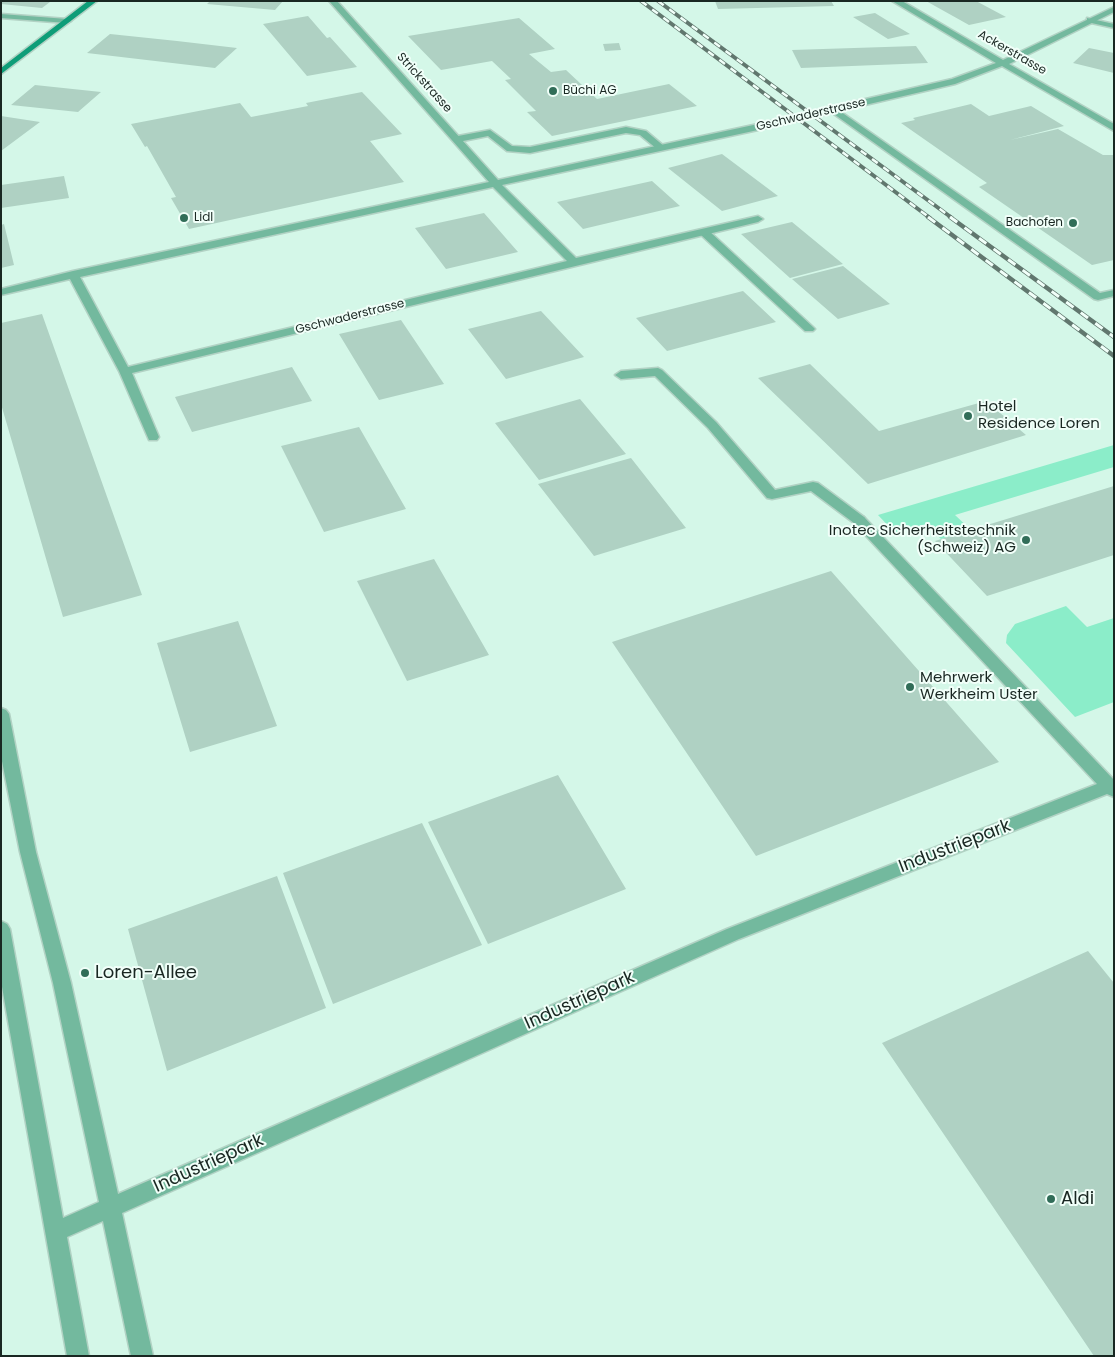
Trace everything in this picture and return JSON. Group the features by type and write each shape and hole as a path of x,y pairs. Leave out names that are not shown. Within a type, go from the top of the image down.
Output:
{"main road":[{"path":"1,72 93,1"}],"street":[{"name":"Strickstrasse","path":"333,1 495,183"},
{"name":"Ackerstrasse","path":"896,1 1114,128"},
{"name":"Gschwaderstrasse","path":"1,292 73,274 834,110 955,81 1004,63 1114,8"},
{"path":"1,16 67,21"},
{"path":"1090,20 1114,26"},
{"path":"834,110 1098,297 1114,293"},
{"path":"458,140 490,133 510,149 530,150 626,130 643,133 660,147"},
{"path":"495,183 574,262"},
{"name":"Gschwaderstrasse","path":"125,371 758,219"},
{"path":"705,233 808,329"},
{"path":"73,274 125,371 153,438"},
{"name":"Industriepark","path":"57,1231 733,934 1112,788 859,520 813,486 772,495 712,425 658,372 621,375"},
{"path":"1,714 28,852 62,984 142,1356"},
{"path":"1,929 57,1231 78,1356"}],"green space":[{"path":"1114,445 1114,467 955,515 971,530 941,539 926,524 895,533 878,515"},
{"path":"1066,606 1087,627 1114,618 1114,702 1075,717 1006,643 1007,635 1015,624"}],"building":[{"path":"1,1 50,2 42,8 1,4"},
{"path":"210,1 283,1 275,10 207,4"},
{"path":"715,1 831,1 834,6 718,9"},
{"path":"926,1 976,1 1006,17 969,25"},
{"path":"875,13 910,34 888,39 853,17"},
{"path":"308,16 327,38 330,37 357,67 307,76 263,24"},
{"name":"Büchi AG","path":"519,18 555,49 529,54 551,72 566,70 597,99 669,84 697,106 552,136 527,112 536,111 505,80 511,79 492,61 441,70 408,36"},
{"path":"110,34 237,48 215,68 87,53"},
{"path":"619,43 621,50 605,51 603,44"},
{"path":"916,46 928,63 801,68 792,50"},
{"path":"1089,48 1114,53 1114,73 1073,63"},
{"path":"35,85 101,92 78,112 11,105"},
{"path":"362,92 402,134 370,141 404,182 189,229 171,198 176,197 147,146 145,147 131,124 240,103 251,117 308,106 306,103"},
{"name":"Bachofen","path":"971,104 989,116 1031,106 1064,126 1010,140 1058,129 1103,155 1114,155 1114,260 1092,265 979,187 987,183 901,123 915,120 913,118"},
{"path":"1,116 40,122 1,151"},
{"path":"722,154 778,196 722,211 668,168"},
{"path":"64,176 69,198 1,208 1,185"},
{"path":"652,181 680,206 583,229 557,202"},
{"path":"484,213 518,252 446,269 415,228"},
{"path":"792,222 843,264 790,278 741,234"},
{"path":"4,224 14,265 1,268 1,225"},
{"path":"843,266 890,304 838,319 792,279"},
{"path":"743,291 776,322 667,351 636,318"},
{"path":"541,311 584,357 506,379 468,329"},
{"path":"42,314 142,595 63,617 1,404 1,323"},
{"path":"401,320 444,384 379,400 339,334"},
{"name":"Hotel Residence Loren","path":"810,364 879,431 986,401 1026,435 868,484 758,378"},
{"path":"292,367 312,401 192,432 175,397"},
{"path":"580,399 626,454 539,480 495,423"},
{"path":"359,427 406,509 324,532 281,446"},
{"path":"631,458 686,528 594,556 538,484"},
{"name":"Inotec Sicherheitstechnik (Schweiz) AG","path":"1114,486 1114,555 987,596 935,541"},
{"path":"434,559 489,655 407,681 357,581"},
{"path":"831,571 999,762 756,856 612,642"},
{"path":"238,621 277,726 190,752 157,643"},
{"path":"558,775 626,889 488,944 428,822"},
{"path":"422,823 482,945 333,1004 283,873"},
{"path":"277,876 326,1008 167,1071 128,929"},
{"name":"Aldi","path":"1088,951 1114,983 1114,1356 1094,1356 882,1043"}],"railway":[{"path":"641,1 930,218"},
{"path":"658,1 952,218"},
{"path":"928,217 1114,356"},
{"path":"950,217 1114,337"}],"place":[{"name":"Büchi AG","path":"553,91"},
{"name":"Lidl","path":"184,218"},
{"name":"Bachofen","path":"1073,223"},
{"name":"Hotel Residence Loren","path":"968,416"},
{"name":"Inotec Sicherheitstechnik (Schweiz) AG","path":"1026,540"},
{"name":"Mehrwerk Werkheim Uster","path":"910,687"},
{"name":"Loren-Allee","path":"85,973"},
{"name":"Aldi","path":"1051,1199"}]}
